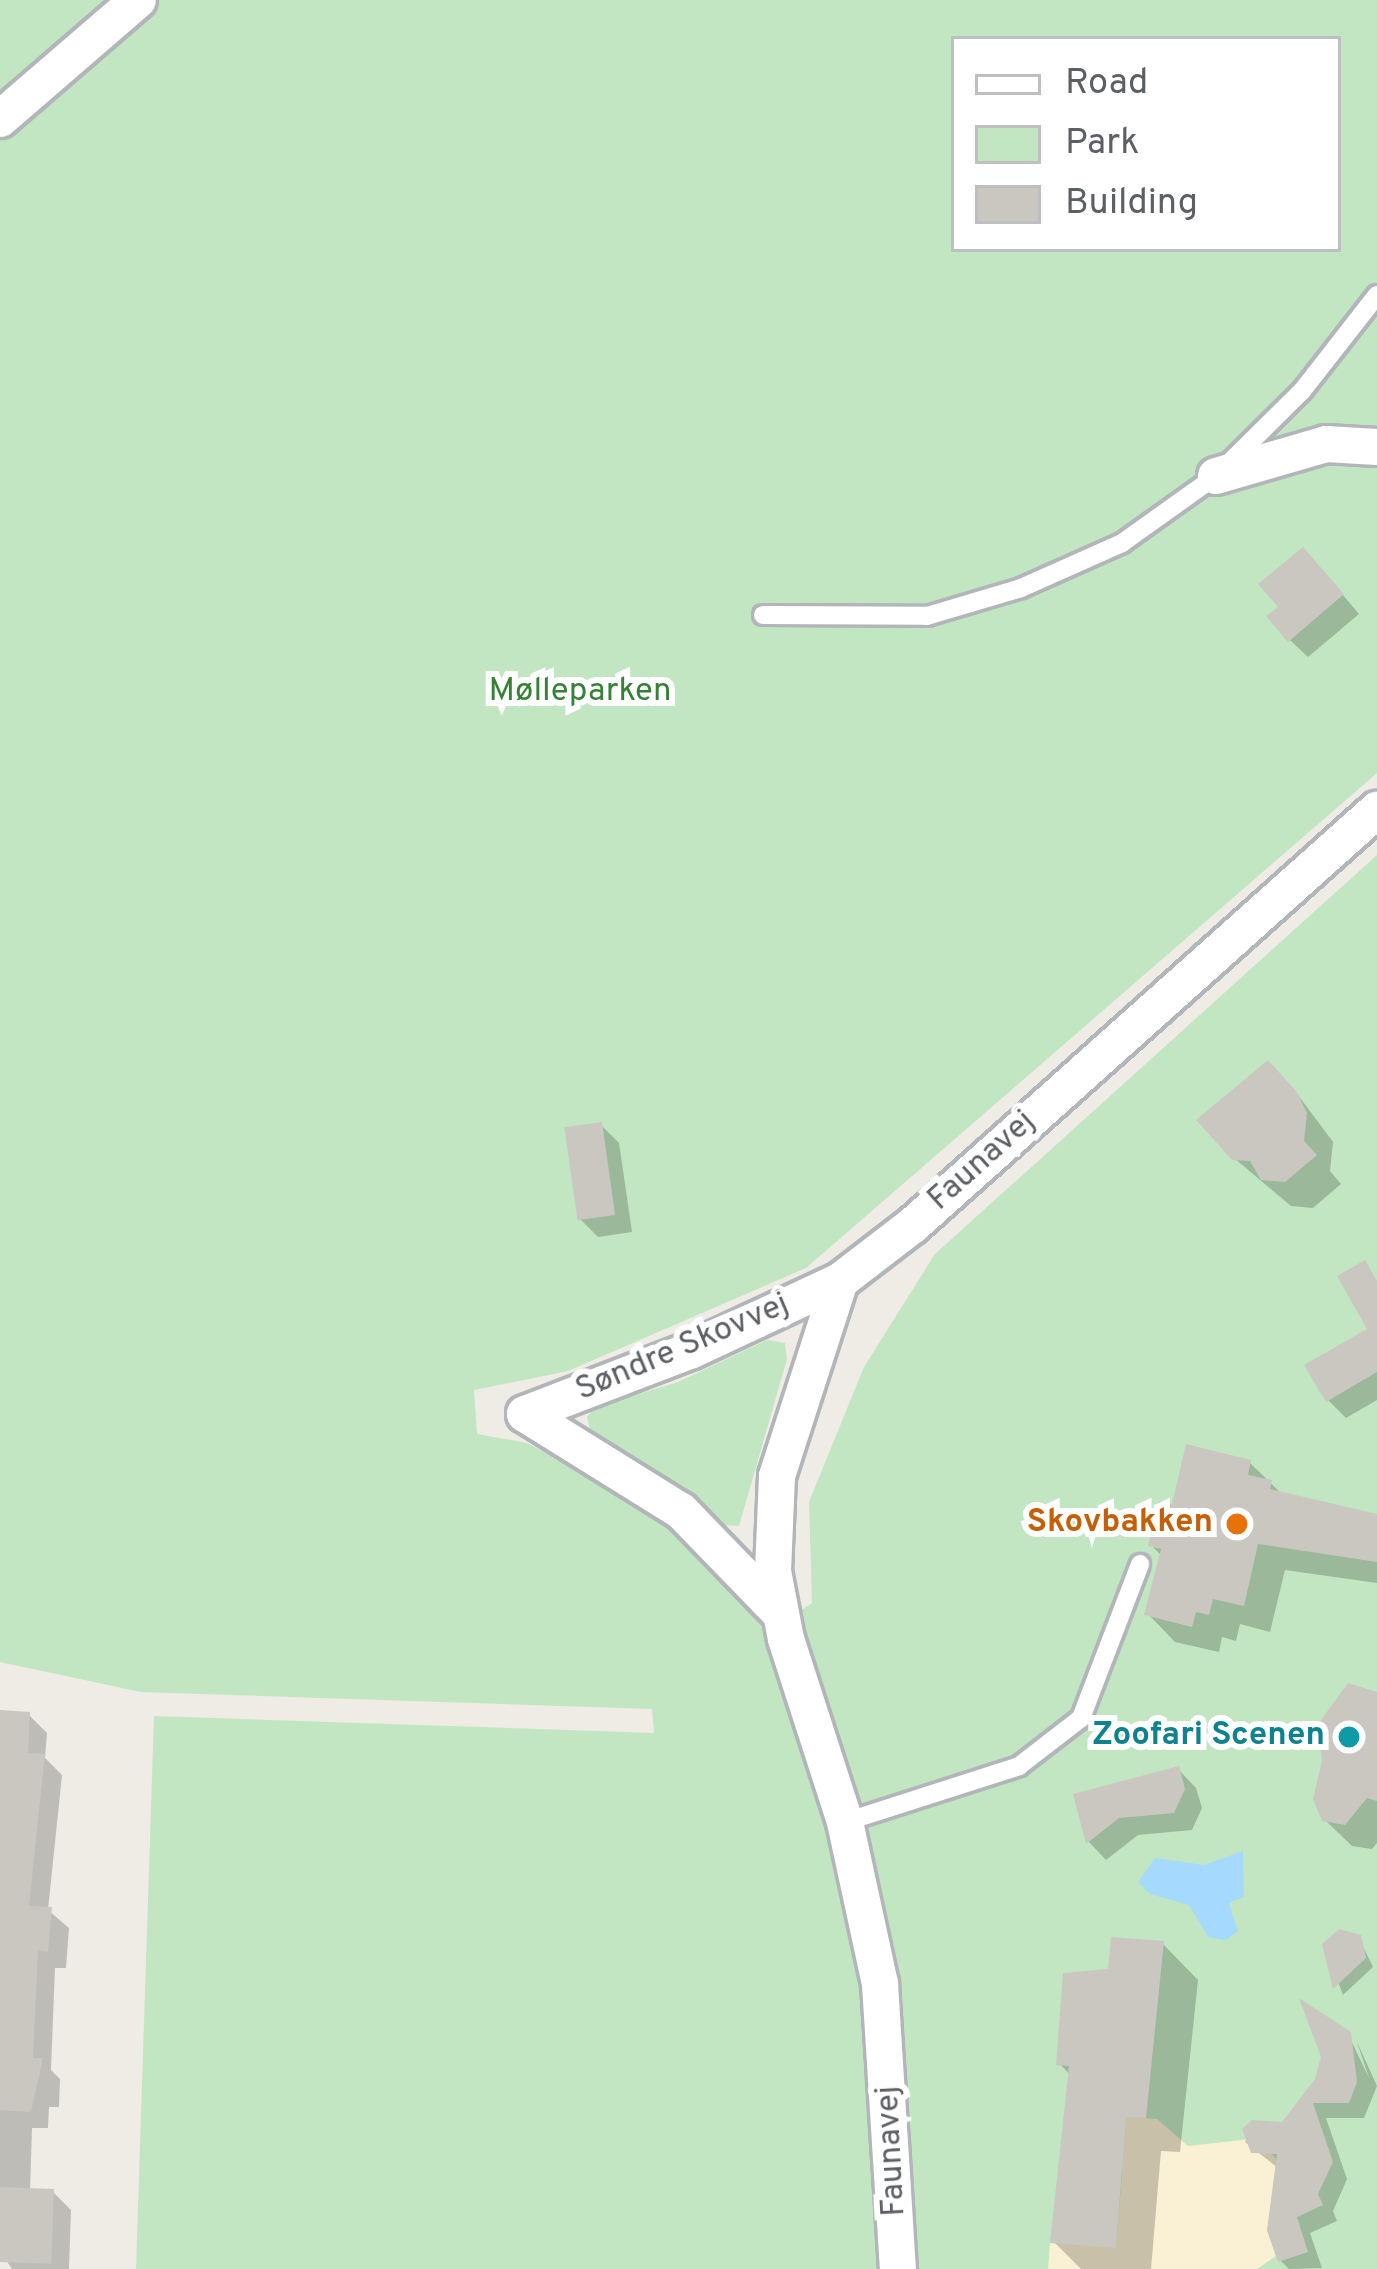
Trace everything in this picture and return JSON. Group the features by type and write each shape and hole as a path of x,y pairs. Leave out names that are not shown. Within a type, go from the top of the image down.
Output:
{"street":[{"path":"0,119 138,0"},
{"path":"1216,476 1326,444 1377,447"},
{"name":"Faunavej","path":"898,2269 880,1984 845,1822 778,1611 771,1533 777,1477 839,1281 913,1225 1377,810"},
{"name":"Søndre Skovvej","path":"524,1414 692,1350 839,1281"},
{"name":"Faunavej","path":"524,1414 681,1511 778,1611"}],"lane":[{"path":"763,614 927,616 1002,593 1122,543 1216,476 1302,392 1377,295"},
{"path":"845,1822 1018,1766 1081,1718 1139,1564"}],"green space":[{"name":"Mølleparken","path":"0,0 1377,0 1377,773 806,1268 568,1371 474,1390 477,1434 527,1443 625,1494 706,1558 767,1633 812,1603 809,1502 864,1367 935,1254 1377,855 1377,2269 136,2269 154,1716 654,1733 652,1709 141,1692 0,1662"},
{"path":"767,1340 785,1343 787,1359 739,1526 724,1525 590,1430 587,1417 596,1407 678,1382"}],"sand":[{"path":"1109,2115 1157,2119 1188,2146 1259,2138 1297,2185 1267,2230 1276,2256 1257,2269 1048,2269 1050,2243 1116,2247 1122,2174"}],"water":[{"path":"1243,1851 1244,1897 1229,1903 1238,1931 1226,1940 1208,1937 1189,1905 1150,1894 1138,1882 1155,1858 1204,1865"}],"building":[{"path":"1303,547 1344,594 1288,642 1266,616 1278,607 1258,584"},
{"path":"1268,1060 1297,1092 1307,1113 1304,1141 1317,1155 1285,1182 1261,1180 1250,1161 1232,1160 1196,1120"},
{"path":"602,1122 615,1215 577,1220 564,1127"},
{"path":"1365,1260 1377,1281 1377,1372 1326,1402 1304,1365 1367,1329 1337,1276"},
{"name":"Skovbakken","path":"1186,1444 1251,1460 1248,1475 1272,1480 1270,1489 1377,1514 1377,1562 1258,1544 1244,1606 1213,1599 1209,1615 1196,1612 1192,1627 1144,1615 1161,1549 1148,1546 1159,1501 1172,1504"},
{"name":"Zoofari Scenen","path":"1348,1683 1377,1692 1377,1801 1367,1798 1345,1825 1322,1821 1313,1799 1322,1761 1318,1724"},
{"path":"0,1710 30,1712 28,1753 45,1754 29,1906 52,1907 48,1952 38,1951 33,2058 43,2058 31,2112 0,2110"},
{"path":"1179,1766 1185,1789 1174,1813 1119,1818 1086,1844 1073,1794"},
{"path":"1339,1929 1361,1935 1366,1958 1333,1989 1322,1944"},
{"path":"1111,1937 1164,1941 1146,2118 1126,2117 1116,2248 1050,2243 1069,2066 1056,2065 1063,1973 1108,1969"},
{"path":"1299,1998 1351,2032 1357,2082 1349,2103 1313,2103 1333,2162 1318,2194 1323,2205 1297,2217 1308,2252 1278,2262 1267,2230 1277,2154 1251,2153 1242,2129 1252,2120 1282,2122 1315,2079 1321,2057"},
{"path":"0,2187 54,2189 51,2264 0,2262"}],"place":[{"name":"Skovbakken","path":"1237,1524"},
{"name":"Zoofari Scenen","path":"1349,1737"}]}
